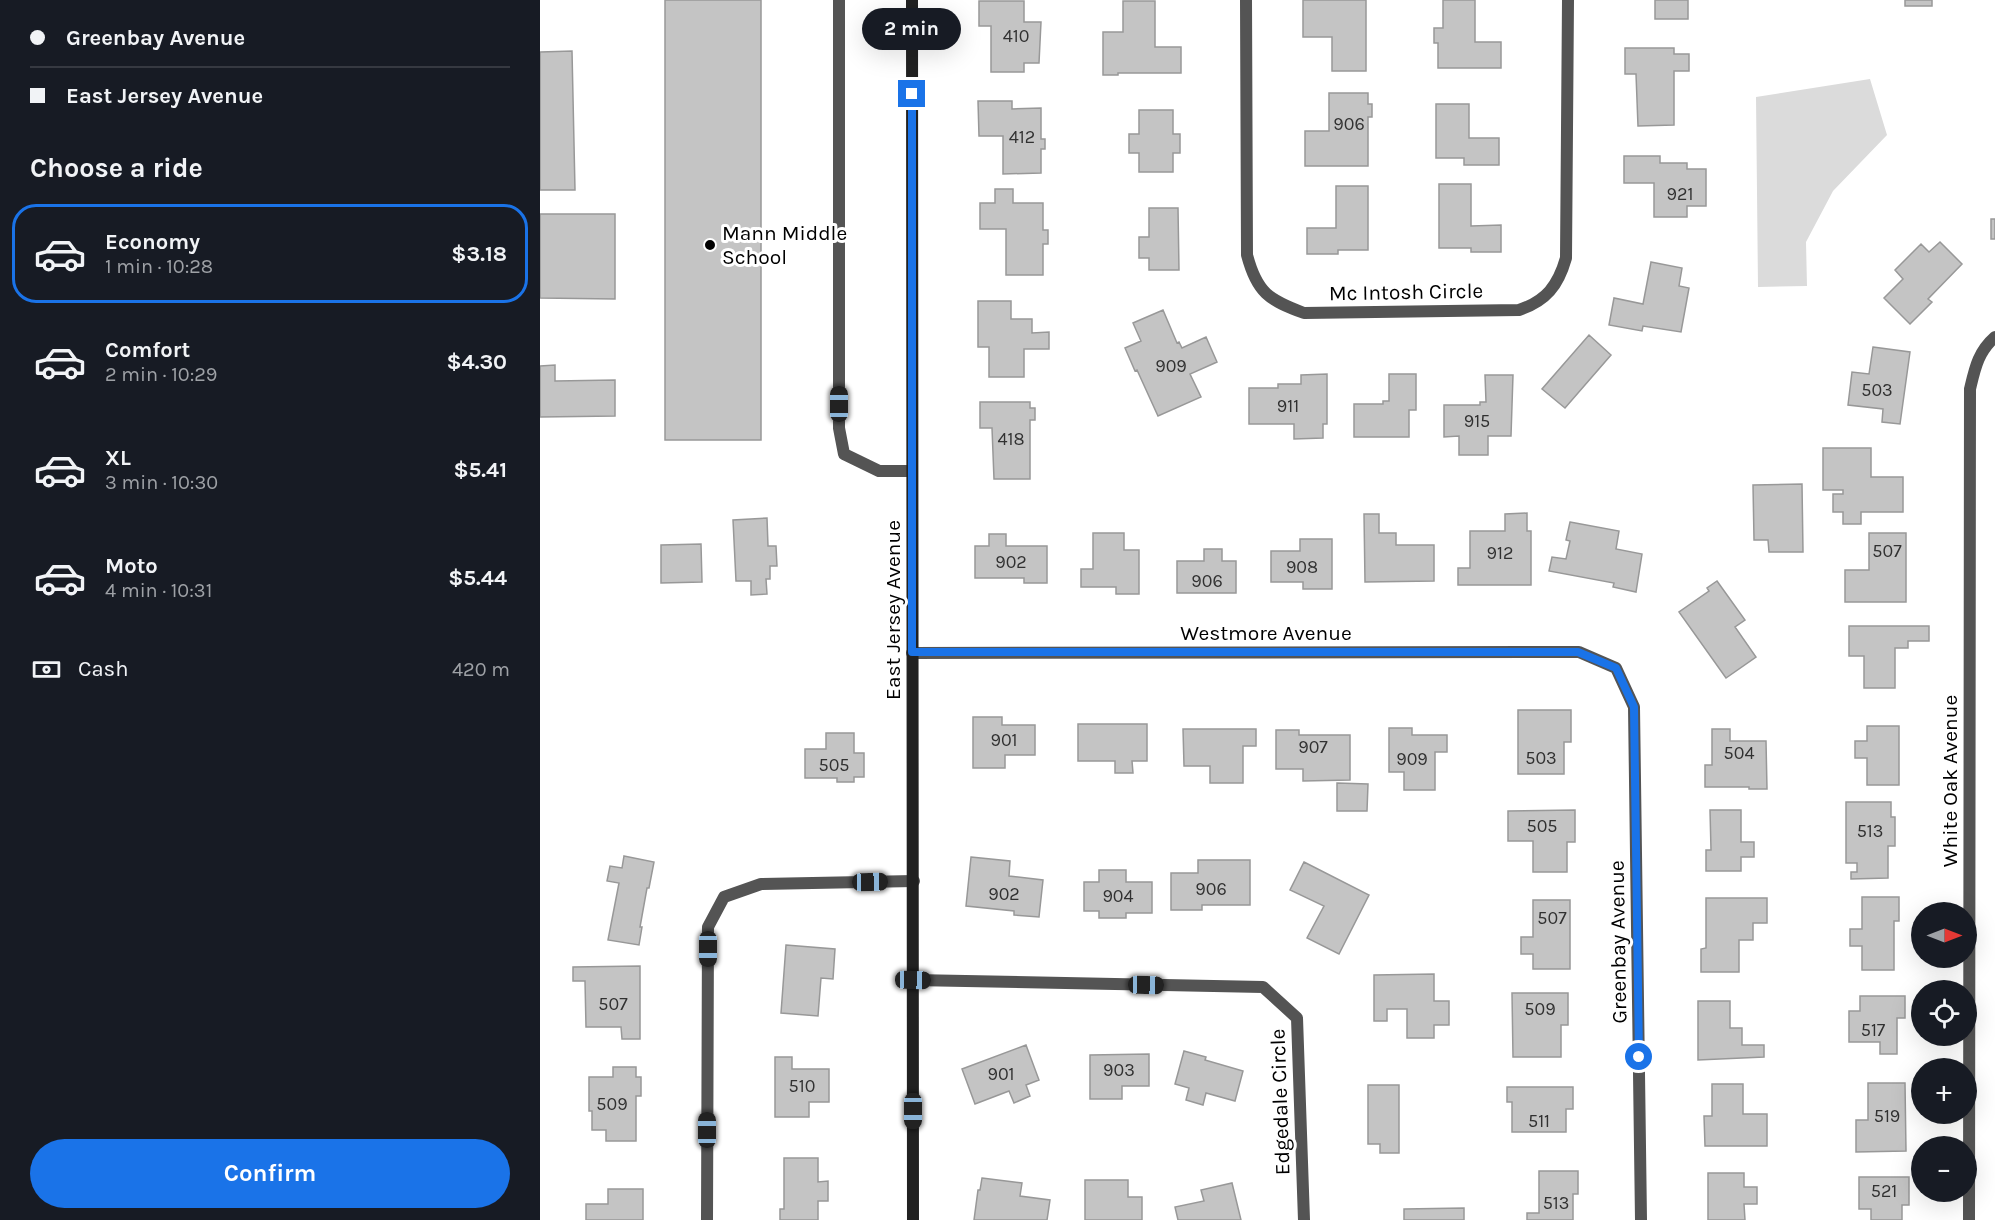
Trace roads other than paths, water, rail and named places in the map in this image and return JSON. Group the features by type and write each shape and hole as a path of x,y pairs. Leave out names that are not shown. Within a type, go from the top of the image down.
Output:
{"street":[{"path":"839,0 839,428 844,453 879,471 912,471"},
{"name":"East Jersey Avenue","path":"912,0 913,1220"},
{"name":"Mc Intosh Circle","path":"1246,0 1247,255 1253,277 1264,293 1282,305 1304,313 1519,310 1536,304 1550,291 1561,276 1566,258 1568,0"},
{"name":"White Oak Avenue","path":"1969,1220 1970,389 1976,362 1990,341"},
{"name":"Westmore Avenue","path":"912,652 1578,652 1616,668"},
{"name":"Greenbay Avenue","path":"1616,668 1634,707 1641,1220"},
{"path":"707,1220 708,927 724,897 761,884 914,880"},
{"name":"Edgedale Circle","path":"913,980 1263,987 1297,1018 1304,1220"}],"place":[{"name":"Mann Middle School","path":"710,245"}]}
